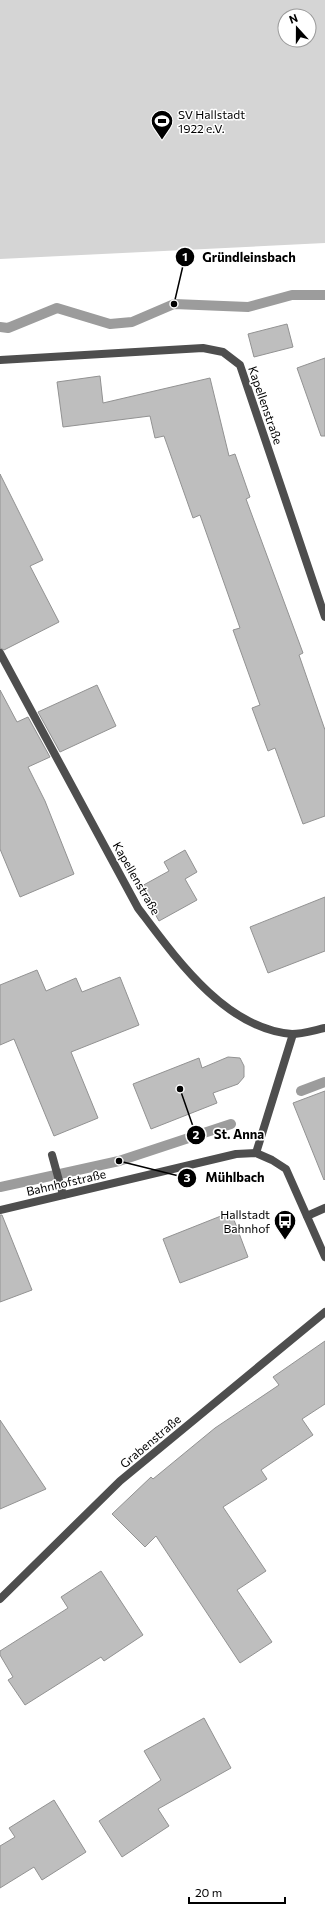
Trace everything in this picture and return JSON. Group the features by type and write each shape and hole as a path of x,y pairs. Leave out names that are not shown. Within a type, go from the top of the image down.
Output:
{"street":[{"name":"Kapellenstraße","path":"0,360 203,348 224,352 240,365 325,617"},
{"name":"Kapellenstraße","path":"0,653 138,908 167,946 199,982 230,1009 256,1025 293,1034 325,1028"},
{"path":"256,1153 293,1034"},
{"name":"Bahnhofstraße","path":"0,1210 236,1154 256,1153 272,1160 286,1169 325,1257"},
{"path":"53,1159 63,1195"},
{"path":"306,1216 325,1208"},
{"name":"Grabenstraße","path":"0,1599 120,1481 325,1312"}],"shaded area":[{"name":"SV Hallstadt 1922 e.V.","path":"0,0 325,0 325,243 0,259"}],"building":[{"path":"287,324 293,347 254,357 248,334"},
{"path":"325,358 325,436 321,436 297,368"},
{"path":"100,376 103,403 210,378 229,456 235,454 250,497 246,499 303,653 299,655 325,730 325,816 303,824 275,748 268,751 252,708 260,705 233,630 240,628 200,515 193,518 164,436 155,438 150,416 63,427 57,382"},
{"path":"0,474 43,560 30,566 59,622 4,650 0,648"},
{"path":"97,685 116,726 60,752 38,712"},
{"path":"0,690 17,722 28,717 50,757 28,767 45,801 74,874 20,897 0,849"},
{"path":"185,850 197,872 185,879 197,900 159,921 140,887 169,871 164,862"},
{"path":"325,897 325,951 268,973 250,927"},
{"path":"37,970 46,991 76,978 82,992 120,977 139,1025 71,1052 98,1118 54,1136 14,1039 0,1045 0,985"},
{"path":"228,1057 240,1058 244,1066 244,1077 238,1084 213,1093 217,1103 151,1129 133,1084 199,1058 202,1068"},
{"path":"325,1091 325,1179 324,1180 293,1103"},
{"path":"231,1212 248,1257 180,1283 163,1239"},
{"path":"0,1215 2,1215 32,1290 0,1302"},
{"path":"325,1341 325,1404 302,1419 313,1435 261,1470 267,1479 223,1507 266,1571 237,1590 272,1642 240,1663 156,1536 145,1547 112,1514 151,1477 153,1479 215,1428 279,1385 273,1377"},
{"path":"0,1420 46,1489 0,1509"},
{"path":"101,1571 143,1635 104,1661 101,1657 25,1705 8,1680 13,1677 0,1655 0,1651 68,1608 61,1597"},
{"path":"204,1718 231,1768 158,1809 169,1826 122,1857 99,1821 161,1780 144,1751"},
{"path":"54,1800 86,1852 42,1880 34,1867 0,1888 0,1846 15,1837 9,1828"}],"waterway":[{"path":"0,327 8,328 57,308 110,324 132,322 174,304 248,307 292,295 325,295"},
{"path":"301,1091 325,1082"},
{"path":"0,1187 119,1161 231,1124"}],"place":[{"name":"SV Hallstadt 1922 e.V.","path":"162,140"},
{"name":"Gründleinsbach","path":"174,304"},
{"name":"St. Anna","path":"180,1089"},
{"name":"Mühlbach","path":"119,1161"},
{"name":"Hallstadt Bahnhof","path":"285,1240"}]}
